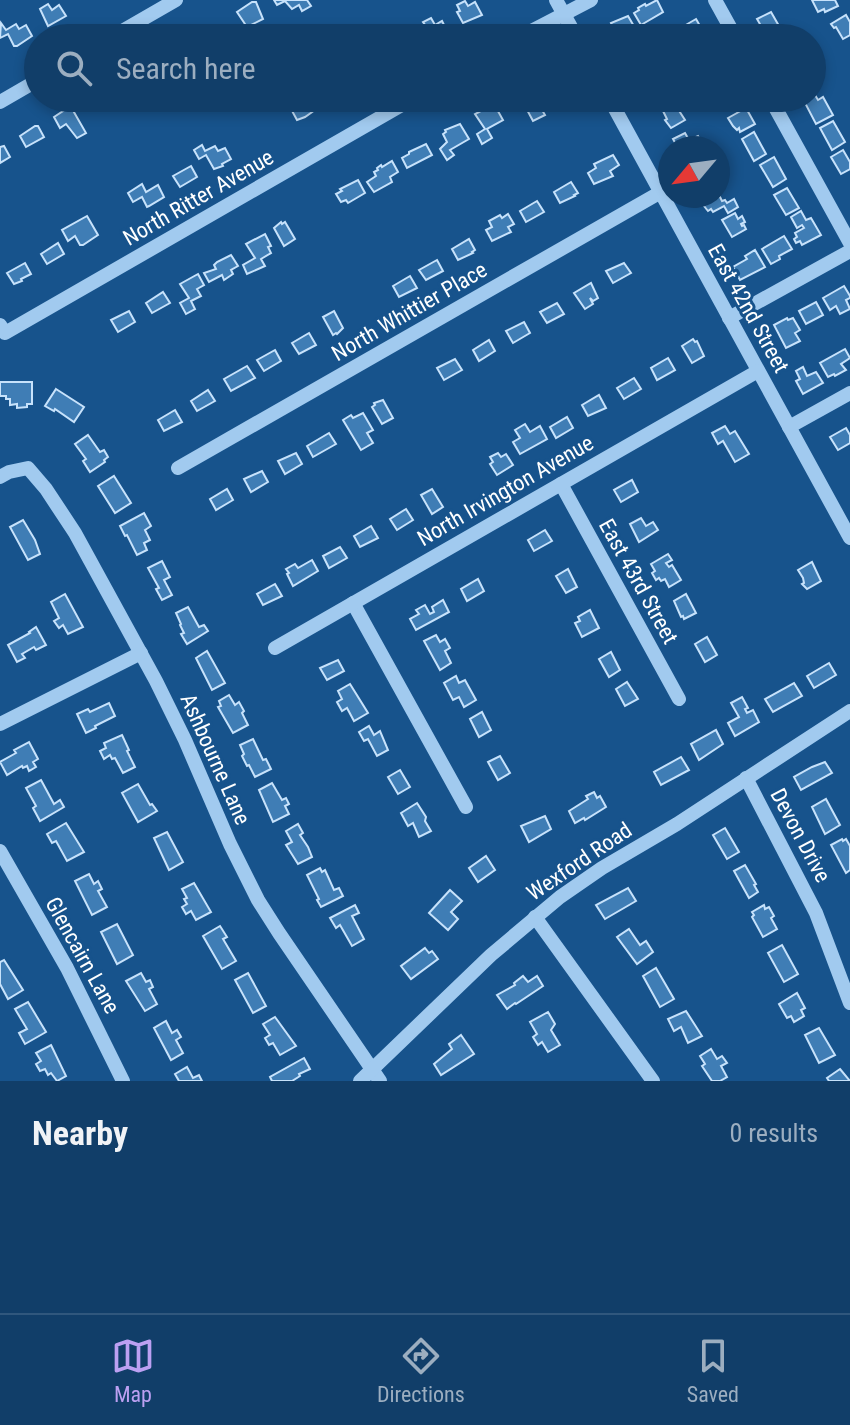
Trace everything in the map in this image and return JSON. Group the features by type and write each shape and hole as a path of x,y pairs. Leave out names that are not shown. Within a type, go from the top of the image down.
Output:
{"street":[{"path":"134,24 176,0"},
{"path":"556,0 569,24"},
{"path":"544,24 591,0"},
{"path":"715,0 728,24"},
{"path":"0,102 24,88"},
{"name":"North Ritter Avenue","path":"2,329 389,112"},
{"name":"East 42nd Street","path":"617,112 658,187"},
{"path":"778,112 850,243"},
{"name":"North Whittier Place","path":"178,468 658,194"},
{"name":"East 42nd Street","path":"670,208 849,535"},
{"path":"729,318 850,251"},
{"name":"North Irvington Avenue","path":"275,648 758,371"},
{"path":"789,427 850,393"},
{"name":"Ashbourne Lane","path":"5,474 28,468 75,533 185,740 258,900 376,1075"},
{"name":"East 43rd Street","path":"561,484 679,699"},
{"path":"353,603 466,807"},
{"path":"0,724 141,653"},
{"name":"Wexford Road","path":"360,1081 376,1075 491,955 535,917 602,868 677,824 850,711"},
{"name":"Devon Drive","path":"746,778 816,913 850,1003"},
{"name":"Glencairn Lane","path":"0,851 67,968 123,1081"},
{"path":"535,917 653,1081"}],"building":[{"path":"274,0 307,0 311,6 302,11 299,5 292,9 285,1 277,5"},
{"path":"657,0 663,12 640,24 634,13"},
{"path":"812,0 835,0 838,6 818,12"},
{"path":"465,1 468,6 475,2 482,15 463,23 457,5"},
{"path":"256,2 263,19 245,24 237,12"},
{"path":"48,4 52,10 59,5 66,16 47,24 40,9"},
{"path":"771,12 778,24 760,24 757,19"},
{"path":"846,15 850,22 850,35 843,39 831,24"},
{"path":"628,16 633,24 612,24"},
{"path":"431,18 434,24 424,24 423,22"},
{"path":"1,23 6,30 16,24 19,29 24,26 24,41 17,46 8,34 0,38"},
{"path":"826,102 833,115 816,124 810,112 826,112"},
{"path":"62,112 74,112 86,133 77,138 66,124 60,128 54,117"},
{"path":"293,112 312,112 305,117 297,120"},
{"path":"498,112 503,120 487,129 492,138 482,144 477,134 485,129 475,114"},
{"path":"528,112 543,112 545,115 533,121"},
{"path":"664,112 680,112 685,120 671,128"},
{"path":"739,112 748,112 755,124 740,132 728,118"},
{"path":"833,121 845,142 832,150 820,128"},
{"path":"460,124 469,139 450,150 454,155 447,160 440,149 447,142 443,134 445,130"},
{"path":"35,126 44,137 26,147 20,136"},
{"path":"754,132 766,154 754,161 742,139"},
{"path":"426,144 432,155 407,168 402,158"},
{"path":"202,145 205,151 215,146 218,151 225,148 231,159 214,169 206,155 199,159 194,150"},
{"path":"4,146 10,157 0,163 0,147"},
{"path":"843,150 850,162 850,169 841,174 831,157"},
{"path":"613,155 619,165 610,171 613,176 594,184 588,173 596,168 594,164"},
{"path":"774,157 786,179 773,187 760,165"},
{"path":"392,161 398,172 390,177 392,182 374,192 367,182 376,176 374,172 377,168"},
{"path":"191,166 197,177 180,187 173,176"},
{"path":"358,180 365,193 348,203 346,200 341,202 336,194"},
{"path":"571,182 578,193 560,203 554,192"},
{"path":"142,184 146,192 158,185 164,197 147,207 142,197 133,202 128,193"},
{"path":"787,188 799,208 786,215 774,195"},
{"path":"734,199 738,207 728,213 725,208 730,208 730,201"},
{"path":"537,201 544,212 526,222 520,211"},
{"path":"801,211 806,220 811,218 821,235 802,245 794,239 797,237 795,233 804,228 802,225 797,228 791,217"},
{"path":"735,213 738,219 742,216 745,222 741,224 746,229 732,237 722,220"},
{"path":"508,214 514,224 508,227 511,232 492,241 486,230 492,227 489,221"},
{"path":"87,216 98,235 83,245 75,236 68,241 62,230"},
{"path":"285,222 295,239 284,246 274,228"},
{"path":"265,234 271,253 261,259 265,266 247,274 243,265 255,258 246,244"},
{"path":"784,236 792,249 771,264 762,249"},
{"path":"469,239 475,250 458,260 452,249"},
{"path":"58,243 64,254 47,264 41,254"},
{"path":"755,250 765,267 740,280 733,267"},
{"path":"231,255 238,266 231,270 233,274 224,280 222,275 209,282 204,273 216,269 214,265 217,262"},
{"path":"437,260 443,271 426,280 419,270"},
{"path":"25,263 31,274 14,284 7,273"},
{"path":"624,263 631,273 613,283 606,271"},
{"path":"198,274 204,285 197,289 201,296 191,301 195,309 186,314 180,303 189,298 180,284"},
{"path":"410,276 417,288 399,297 393,286"},
{"path":"591,283 598,298 593,301 590,298 593,304 585,309 574,293"},
{"path":"844,286 850,296 846,300 850,309 840,314 836,306 830,310 823,298"},
{"path":"163,292 170,303 152,313 146,303"},
{"path":"816,302 823,315 806,324 799,311"},
{"path":"557,303 564,314 547,323 540,312"},
{"path":"129,311 135,322 118,332 111,320"},
{"path":"334,311 343,328 333,335 323,317"},
{"path":"793,318 800,330 795,333 800,341 786,348 774,325"},
{"path":"524,322 530,333 513,343 506,331"},
{"path":"309,333 316,345 299,354 292,343"},
{"path":"693,339 704,356 692,363 682,346"},
{"path":"489,340 495,351 479,361 473,350"},
{"path":"845,349 850,358 841,364 846,370 828,377 820,363"},
{"path":"275,350 281,361 264,371 257,360"},
{"path":"668,358 675,370 657,380 651,368"},
{"path":"455,359 462,370 444,380 437,368"},
{"path":"247,366 255,378 231,391 224,379"},
{"path":"803,367 807,376 816,372 823,383 803,394 796,381 800,379 796,371"},
{"path":"634,378 641,389 624,399 617,388"},
{"path":"0,382 32,382 32,404 17,408 17,404 10,405 10,399 0,396"},
{"path":"56,389 84,407 74,422 45,406"},
{"path":"208,390 215,401 197,411 191,401"},
{"path":"599,395 606,408 588,416 582,405"},
{"path":"383,400 393,418 382,424 372,407"},
{"path":"175,410 182,422 164,431 158,420"},
{"path":"363,413 373,430 367,433 373,443 361,450 343,420"},
{"path":"567,417 573,428 556,438 550,427"},
{"path":"525,424 530,432 540,426 547,439 520,454 513,442 520,438 515,430"},
{"path":"725,426 730,434 735,431 749,454 735,462 723,441 718,444 712,433"},
{"path":"846,428 850,443 838,450 830,437"},
{"path":"329,433 336,444 313,457 307,446"},
{"path":"88,435 100,452 104,450 108,457 90,472 83,461 86,459 75,444"},
{"path":"296,453 302,464 285,474 278,461"},
{"path":"498,453 501,457 506,454 513,465 497,475 490,464 493,462 490,457"},
{"path":"262,471 268,482 251,492 244,479"},
{"path":"114,476 131,503 115,513 98,486"},
{"path":"632,480 638,492 621,502 614,490"},
{"path":"227,489 233,500 216,510 210,499"},
{"path":"432,489 443,507 432,514 421,495"},
{"path":"406,509 413,520 397,530 390,519"},
{"path":"144,513 151,526 145,530 150,540 144,543 147,550 137,555 120,526"},
{"path":"641,518 646,526 653,522 658,530 639,542 630,524"},
{"path":"23,520 40,554 28,560 10,527"},
{"path":"371,526 378,538 360,547 354,536"},
{"path":"545,530 552,541 534,551 528,540"},
{"path":"340,547 347,558 329,568 323,556"},
{"path":"668,554 672,560 666,563 669,567 672,565 681,580 669,587 665,579 656,580 651,564"},
{"path":"312,560 318,571 293,586 286,569 295,564 298,568"},
{"path":"162,561 170,577 164,580 172,595 162,600 148,568"},
{"path":"812,562 821,581 807,589 798,570"},
{"path":"568,569 577,587 566,593 556,576"},
{"path":"478,579 484,591 467,601 461,589"},
{"path":"275,584 282,596 263,605 257,594"},
{"path":"65,594 83,627 68,634 63,625 59,628 54,621 59,618 51,602"},
{"path":"686,594 696,613 684,619 674,601"},
{"path":"443,600 449,612 416,630 410,619 419,614 416,610 425,605 430,614 434,612 432,607"},
{"path":"188,607 199,627 204,625 208,631 187,644 176,613"},
{"path":"590,610 599,628 582,637 575,623 580,621 578,617"},
{"path":"36,627 46,645 22,654 25,658 17,662 8,645"},
{"path":"436,635 440,642 445,639 450,648 445,651 451,663 440,670 424,641"},
{"path":"707,637 717,655 705,662 695,644"},
{"path":"207,651 225,683 212,690 196,658"},
{"path":"611,652 620,670 609,677 599,659"},
{"path":"338,660 344,671 327,680 320,668"},
{"path":"829,663 836,675 814,688 807,676"},
{"path":"456,676 459,683 465,680 476,700 464,707 459,697 453,700 444,683"},
{"path":"627,682 638,699 625,706 616,689"},
{"path":"794,683 802,696 773,712 765,699"},
{"path":"350,684 368,713 354,721 347,708 342,711 337,702 342,699 338,691"},
{"path":"229,695 235,705 239,702 248,725 233,733 218,707 221,706 219,701"},
{"path":"742,697 748,708 745,709 747,713 753,710 759,722 735,736 728,723 739,717 731,703"},
{"path":"109,703 115,716 86,733 77,714"},
{"path":"482,712 491,730 479,737 470,719"},
{"path":"369,726 374,735 380,731 388,750 377,756 368,739 364,741 359,732"},
{"path":"716,730 723,744 699,760 691,744"},
{"path":"122,735 135,767 123,773 115,758 112,759 110,755 104,759 100,751 106,748 104,743"},
{"path":"253,739 271,769 255,777 242,756 240,745"},
{"path":"29,742 38,759 33,762 36,767 29,771 27,766 22,766 7,775 0,762"},
{"path":"500,756 510,773 498,780 488,762"},
{"path":"681,757 689,770 661,785 654,772"},
{"path":"825,762 832,773 801,790 794,777"},
{"path":"400,770 410,787 398,794 388,777"},
{"path":"41,780 54,804 60,800 64,807 40,821 26,788"},
{"path":"272,783 282,800 286,798 289,804 285,806 289,814 273,822 259,790"},
{"path":"138,784 157,811 138,822 122,793"},
{"path":"594,792 606,807 575,823 569,811"},
{"path":"826,799 840,825 825,834 812,807"},
{"path":"417,803 431,831 419,837 413,823 408,826 401,813"},
{"path":"545,816 551,829 529,842 521,826"},
{"path":"66,823 84,852 67,861 56,841 52,843 47,834"},
{"path":"298,824 303,833 300,835 312,857 298,864 286,845 292,842 286,831"},
{"path":"725,828 739,852 727,859 713,835"},
{"path":"167,832 183,862 169,870 154,838"},
{"path":"846,839 850,846 850,870 846,873 831,845"},
{"path":"486,856 495,870 478,882 469,868"},
{"path":"745,865 758,892 749,898 734,871"},
{"path":"320,868 322,872 325,870 334,890 339,888 343,896 321,907 307,875"},
{"path":"89,874 94,884 98,881 102,889 98,891 107,907 92,915 75,881"},
{"path":"194,883 211,912 196,920 191,911 186,914 182,907 187,904 184,899 187,898 182,889"},
{"path":"628,888 636,901 605,919 596,905"},
{"path":"450,890 462,901 451,912 458,919 448,930 429,913"},
{"path":"355,905 359,913 352,916 364,939 352,946 340,925 336,928 330,918"},
{"path":"764,905 774,916 771,918 777,929 763,937 752,912"},
{"path":"117,924 133,955 117,964 101,932"},
{"path":"220,926 227,937 223,939 236,961 222,969 203,936"},
{"path":"629,929 640,945 646,941 653,952 637,964 617,937"},
{"path":"782,945 798,974 784,982 768,953"},
{"path":"425,948 438,959 411,979 401,966"},
{"path":"4,960 23,990 8,999 0,984 0,962"},
{"path":"656,968 674,999 660,1007 643,976"},
{"path":"141,973 146,982 150,980 153,987 149,989 157,1004 145,1011 126,981"},
{"path":"248,973 266,1006 253,1013 235,980"},
{"path":"523,976 528,982 537,976 543,986 507,1009 497,995 515,985"},
{"path":"797,993 805,1008 801,1010 804,1016 794,1022 791,1016 787,1018 779,1004"},
{"path":"28,1002 46,1032 25,1044 19,1033 27,1029 15,1009"},
{"path":"686,1011 702,1036 688,1043 681,1027 674,1031 668,1019"},
{"path":"548,1012 555,1024 551,1030 560,1045 548,1052 542,1042 538,1045 533,1037 537,1034 530,1022"},
{"path":"275,1017 296,1046 280,1055 273,1043 269,1045 265,1038 270,1035 263,1024"},
{"path":"166,1021 172,1033 177,1030 181,1037 176,1040 183,1053 171,1060 154,1028"},
{"path":"819,1028 835,1055 819,1063 805,1035"},
{"path":"461,1035 474,1054 441,1075 434,1064 452,1049 449,1044"},
{"path":"51,1045 66,1076 57,1081 45,1069 40,1071 36,1064 41,1061 36,1053"},
{"path":"711,1049 717,1059 722,1056 727,1063 721,1066 727,1077 720,1081 712,1081 702,1066 705,1064 700,1056"},
{"path":"304,1058 310,1069 292,1081 272,1081 270,1077"},
{"path":"187,1067 193,1078 199,1075 202,1081 179,1081 175,1074"},
{"path":"840,1069 850,1081 829,1081 827,1078"}]}
